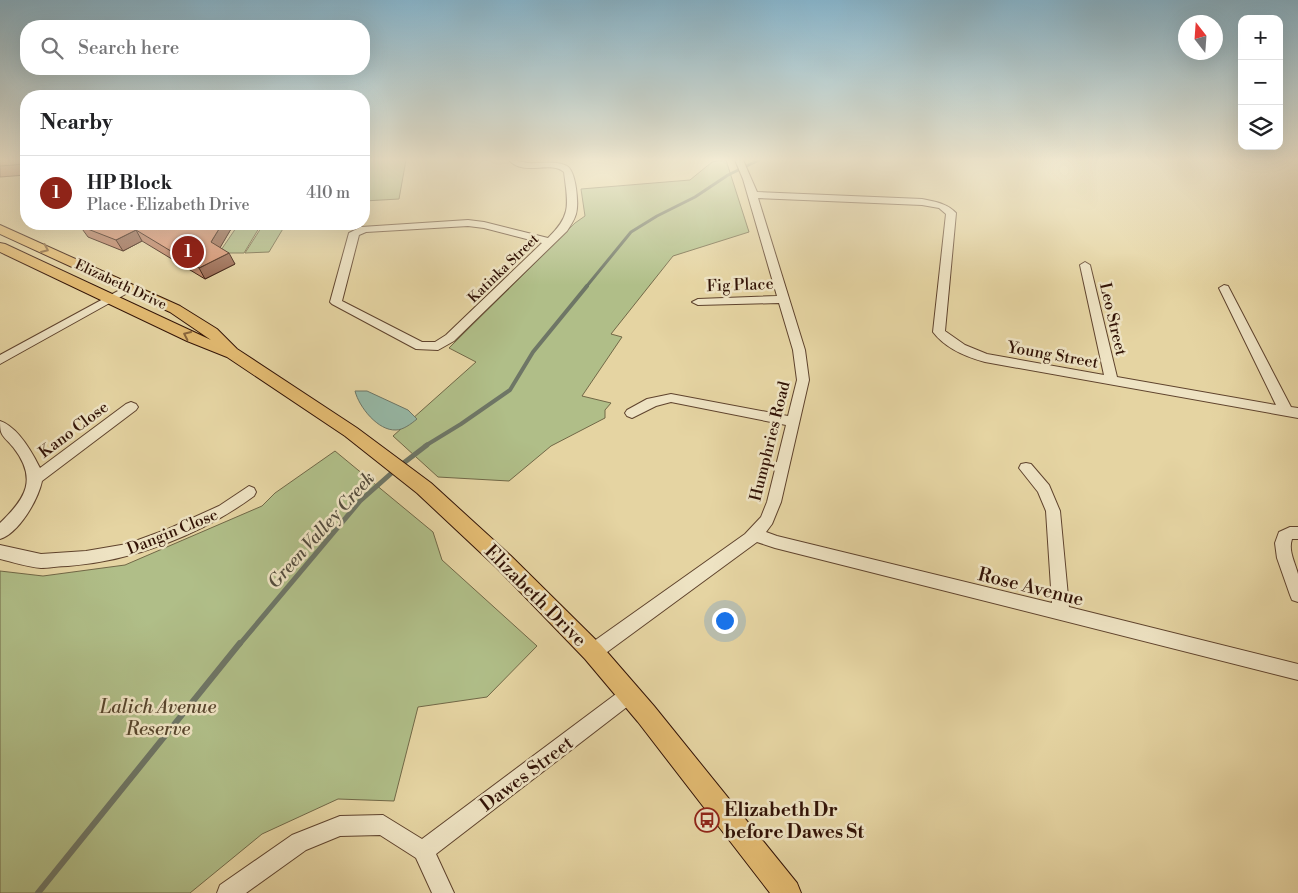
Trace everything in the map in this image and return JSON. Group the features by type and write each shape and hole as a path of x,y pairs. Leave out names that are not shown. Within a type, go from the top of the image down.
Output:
{"main road":[{"name":"Elizabeth Drive","path":"0,230 174,309 212,332 232,353"},
{"name":"Elizabeth Drive","path":"0,247 192,338 232,353 303,398 385,457 424,488 504,562 593,652 630,694 787,893"}],"street":[{"name":"Katinka Street","path":"362,230 354,233 336,302 412,344 428,347 438,346 450,338 571,220 573,213 572,202"},
{"name":"Humphries Road","path":"593,652 756,534 767,520 774,502 803,380 799,350 754,202"},
{"name":"Young Street","path":"914,202 942,206 951,212 939,332 949,342 985,358 1292,412"},
{"name":"Katinka Street","path":"370,229 468,223 484,224 550,242"},
{"name":"Leo Street","path":"1085,265 1111,380"},
{"path":"0,360 129,288"},
{"path":"1224,288 1292,412"},
{"name":"Fig Place","path":"698,302 783,299"},
{"path":"632,413 652,402 671,398 793,422"},
{"name":"Kano Close","path":"35,479 132,407"},
{"path":"0,426 26,454 35,479 30,496 12,521 0,533"},
{"path":"1026,468 1044,489 1053,511 1061,614"},
{"name":"Dangin Close","path":"0,552 41,561 86,558 128,550 174,533 224,510 249,492"},
{"path":"1298,533 1290,533 1284,536 1282,542 1286,562 1298,595"},
{"name":"Rose Avenue","path":"756,534 775,542 1298,672"},
{"name":"Dawes Street","path":"423,851 630,694"},
{"path":"228,893 299,842 340,826 382,825 423,851 443,893"}],"green space":[{"path":"583,202 739,202 749,232 673,256 611,334 622,337 582,396 611,403 605,410 605,418 551,446 509,481 438,477 393,436 476,362 449,348 575,223 585,216"},
{"path":"235,230 258,230 244,253 219,253"},
{"path":"260,230 282,230 269,252 245,253"},
{"name":"Lalich Avenue Reserve","path":"335,451 433,532 442,560 537,646 487,697 418,707 394,801 338,799 262,834 190,893 0,893 0,571 43,576 125,565 262,506 275,493"}],"shaded area":[{"path":"355,391 367,391 408,410 417,419 399,430 383,427 365,411"}],"building":[{"path":"90,230 136,230 116,240"},
{"path":"136,230 218,230 211,242 229,253 199,268"}],"waterway":[{"name":"Green Valley Creek","path":"586,287 631,232 686,202"},
{"name":"Green Valley Creek","path":"425,446 510,390 533,352 587,286"},
{"name":"Green Valley Creek","path":"401,465 427,445"},
{"name":"Green Valley Creek","path":"239,645 360,501 395,470"},
{"name":"Green Valley Creek","path":"38,893 240,643"}],"place":[{"name":"HP Block","path":"188,252"},
{"name":"Elizabeth Dr before Dawes St","path":"707,820"}]}
